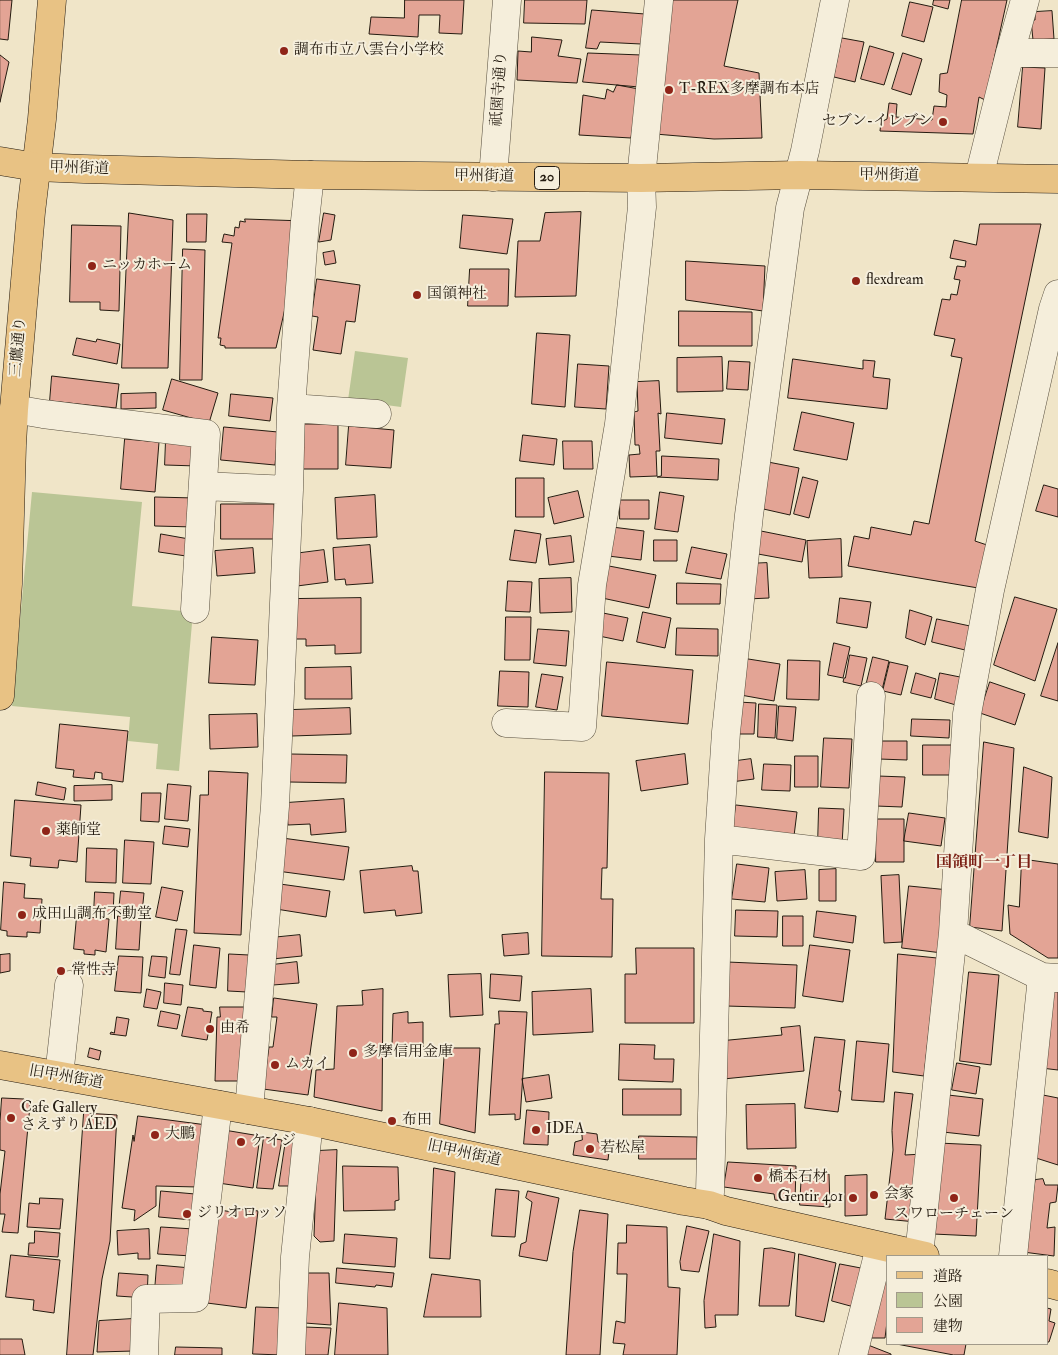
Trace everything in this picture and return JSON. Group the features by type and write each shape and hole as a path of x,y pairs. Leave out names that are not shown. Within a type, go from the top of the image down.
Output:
{"main road":[{"name":"三鷹通り","path":"0,696 8,584 6,444 14,409 52,0"},
{"name":"甲州街道","path":"0,161 36,167 310,175 641,178 800,175 1058,179"},
{"name":"旧甲州街道","path":"0,1066 309,1121 684,1202 709,1205 726,1211 917,1255"}],"street":[{"name":"祇園寺通り","path":"493,177 506,0"},
{"path":"506,723 582,727 592,585 618,424 642,208 641,178 659,0"},
{"path":"709,1205 719,839 726,732 749,515 790,208 800,175 835,0"},
{"path":"980,177 1025,0"},
{"path":"1010,54 1058,53"},
{"path":"249,1110 275,806 291,408 310,175"},
{"path":"922,1255 954,933 967,714 990,590 1053,309 1058,294"},
{"path":"291,408 377,414"},
{"path":"14,409 206,434 195,609"},
{"path":"203,486 289,490"},
{"path":"719,839 861,856 871,696"},
{"path":"954,933 1050,977 1013,1255"},
{"path":"59,1076 69,985"},
{"path":"144,1355 146,1299 195,1298 218,1105"},
{"path":"292,1355 295,1257 309,1121"},
{"path":"852,1355 880,1247"}],"green space":[{"path":"355,351 408,358 401,407 348,400"},
{"path":"32,492 142,502 132,606 193,612 179,771 156,769 158,744 128,741 130,717 12,706"}],"building":[{"path":"0,0 12,0 8,40 0,39"},
{"path":"405,0 464,0 462,34 439,33 440,15 419,15 418,37 369,34 371,17 404,18"},
{"path":"525,0 587,0 585,24 524,23"},
{"path":"672,0 738,0 724,66 759,73 762,138 714,139 655,134"},
{"path":"934,0 950,0 948,9 933,5"},
{"path":"962,0 1007,0 985,100 979,97 973,134 880,131 881,122 887,119 889,103 897,104 896,117 932,120 934,106 946,107 947,95 939,92 940,74 947,73"},
{"path":"910,2 933,7 924,42 902,36"},
{"path":"592,10 645,14 641,44 600,42 597,49 586,48"},
{"path":"1052,11 1054,39 1033,40 1031,20 1035,20 1035,12"},
{"path":"532,37 562,40 558,56 581,59 577,83 517,80 518,51 531,52"},
{"path":"842,38 864,42 855,82 834,77"},
{"path":"870,46 894,53 884,85 861,79"},
{"path":"588,53 642,55 639,87 583,82"},
{"path":"903,53 922,59 911,95 892,89"},
{"path":"0,55 9,62 0,102"},
{"path":"1023,67 1045,68 1041,129 1018,127"},
{"path":"617,85 639,89 631,138 579,135 583,95 605,99 607,89 613,92"},
{"path":"581,212 576,296 515,297 518,241 540,241 545,213"},
{"path":"129,213 173,220 168,368 122,368"},
{"path":"324,213 335,215 331,240 319,242"},
{"path":"187,214 207,214 206,242 187,242"},
{"path":"463,215 513,219 507,254 460,248"},
{"path":"245,219 305,221 276,348 225,348 225,346 220,345 221,338 218,338 232,243 222,242 224,234 234,236 235,227 239,228 240,221 245,222"},
{"path":"980,224 1041,224 975,541 990,546 990,590 848,566 854,536 869,539 871,527 911,535 914,521 929,524 962,358 951,356 955,339 934,335 942,299 950,300 951,294 957,295 960,280 954,279 957,266 965,267 966,261 950,258 954,240 976,245"},
{"path":"72,225 121,226 119,311 100,310 100,302 70,302"},
{"path":"183,249 205,250 202,380 180,380"},
{"path":"334,251 336,263 325,265 323,253"},
{"path":"686,261 765,266 763,311 686,300"},
{"path":"470,269 509,269 508,306 468,306"},
{"path":"317,279 360,285 355,322 346,321 341,354 313,350 318,317 312,316"},
{"path":"679,311 752,312 752,346 679,346"},
{"path":"537,333 570,335 565,407 532,404"},
{"path":"77,338 96,342 97,339 120,344 117,364 73,355"},
{"path":"722,357 723,391 677,392 677,358"},
{"path":"793,359 863,369 863,360 875,361 873,377 890,379 887,409 788,398"},
{"path":"729,361 750,362 748,390 727,389"},
{"path":"578,364 609,366 606,409 575,407"},
{"path":"52,376 119,384 116,408 50,401"},
{"path":"172,379 218,393 209,423 163,410"},
{"path":"659,381 661,414 658,413 660,451 656,451 657,476 630,477 629,455 640,454 639,445 635,445 634,412 638,411 637,382"},
{"path":"156,393 156,408 121,409 121,394"},
{"path":"231,394 273,398 270,421 229,416"},
{"path":"802,412 854,423 847,460 794,450"},
{"path":"667,413 725,419 722,444 665,438"},
{"path":"297,424 338,424 338,469 298,469"},
{"path":"349,426 394,430 391,468 346,465"},
{"path":"224,427 278,432 275,465 221,460"},
{"path":"523,435 557,439 554,465 520,461"},
{"path":"125,439 159,442 155,492 121,489"},
{"path":"166,439 197,440 197,466 165,465"},
{"path":"563,441 592,441 593,469 564,469"},
{"path":"662,456 719,459 718,480 657,477 661,476"},
{"path":"768,462 799,468 790,515 759,508"},
{"path":"803,477 818,481 809,518 794,514"},
{"path":"516,478 544,478 544,517 516,517"},
{"path":"1044,485 1058,489 1058,517 1036,511"},
{"path":"578,491 584,517 554,524 548,498"},
{"path":"660,492 684,496 678,532 655,529"},
{"path":"375,495 377,537 337,539 335,498"},
{"path":"155,497 195,498 195,527 155,526"},
{"path":"620,500 649,500 649,519 620,519"},
{"path":"221,504 274,504 275,539 221,539"},
{"path":"612,527 644,531 641,560 608,556"},
{"path":"751,529 806,540 802,562 747,552"},
{"path":"515,530 541,534 536,563 510,560"},
{"path":"161,534 189,539 186,556 159,552"},
{"path":"571,536 574,562 549,565 546,539"},
{"path":"841,539 842,577 809,578 807,541"},
{"path":"654,540 677,540 677,561 654,561"},
{"path":"370,545 373,583 346,585 345,579 335,580 333,548"},
{"path":"692,547 727,554 721,579 686,573"},
{"path":"253,548 255,573 217,576 215,551"},
{"path":"324,550 328,582 297,586 293,554"},
{"path":"767,563 769,598 747,599 746,564"},
{"path":"609,566 656,575 649,608 602,598"},
{"path":"571,578 572,612 540,613 539,579"},
{"path":"508,581 532,582 530,612 506,611"},
{"path":"677,583 721,584 720,604 677,604"},
{"path":"1015,597 1057,609 1035,681 994,665"},
{"path":"361,598 361,653 335,654 335,645 306,646 306,639 294,639 294,599"},
{"path":"840,598 871,602 867,628 837,623"},
{"path":"910,610 932,617 925,645 906,638"},
{"path":"643,612 671,618 665,648 637,642"},
{"path":"603,613 628,618 623,641 599,636"},
{"path":"506,617 531,617 530,660 505,660"},
{"path":"937,619 970,626 965,650 932,642"},
{"path":"677,628 718,629 718,656 676,655"},
{"path":"538,629 569,631 566,666 534,663"},
{"path":"212,637 258,640 255,685 209,683"},
{"path":"834,643 850,647 843,678 828,675"},
{"path":"1058,643 1058,701 1041,696"},
{"path":"850,655 867,658 861,686 843,682"},
{"path":"873,657 889,661 882,690 866,686"},
{"path":"742,658 780,664 774,701 735,694"},
{"path":"788,660 820,661 819,700 787,699"},
{"path":"607,662 693,670 688,724 602,716"},
{"path":"890,662 908,666 901,695 883,691"},
{"path":"351,667 352,699 305,699 305,668"},
{"path":"500,671 529,672 528,707 498,706"},
{"path":"916,673 936,679 931,698 911,693"},
{"path":"940,673 960,677 956,705 935,699"},
{"path":"542,674 563,677 557,710 536,707"},
{"path":"990,682 1025,694 1015,725 980,713"},
{"path":"738,702 756,703 754,734 736,734"},
{"path":"759,704 777,705 775,738 758,737"},
{"path":"779,706 796,707 793,741 777,739"},
{"path":"350,708 351,734 292,736 291,710"},
{"path":"257,714 258,747 210,749 209,715"},
{"path":"912,719 950,720 949,738 911,736"},
{"path":"60,724 128,731 123,782 102,779 102,773 95,772 94,779 73,777 74,770 56,768"},
{"path":"824,738 852,739 849,788 821,787"},
{"path":"879,741 907,741 907,760 879,759"},
{"path":"984,742 1014,748 1002,931 970,927"},
{"path":"923,745 954,745 953,775 923,775"},
{"path":"290,754 347,755 346,783 289,782"},
{"path":"685,754 688,784 641,791 636,761"},
{"path":"795,756 818,756 818,787 795,787"},
{"path":"751,759 754,779 731,782 729,762"},
{"path":"764,764 791,765 790,791 762,790"},
{"path":"1024,767 1052,777 1048,838 1019,832"},
{"path":"209,771 248,773 241,935 194,933 200,795 208,795"},
{"path":"545,772 609,773 607,868 602,868 601,899 613,899 612,957 542,956"},
{"path":"878,776 905,777 902,807 876,806"},
{"path":"38,782 66,788 64,800 36,795"},
{"path":"168,784 191,786 188,821 165,819"},
{"path":"112,785 112,800 74,801 74,786"},
{"path":"142,793 161,793 159,822 141,821"},
{"path":"344,799 346,832 311,835 310,824 288,825 286,803"},
{"name":"薬師堂","path":"15,800 81,805 77,862 59,860 58,868 30,866 31,858 11,856"},
{"path":"736,805 797,812 794,836 733,828"},
{"path":"819,808 844,809 842,845 818,844"},
{"path":"909,813 945,818 941,846 904,841"},
{"path":"876,819 904,819 904,862 876,862"},
{"path":"165,826 190,829 188,847 163,844"},
{"path":"282,838 349,847 344,880 277,871"},
{"path":"125,840 154,842 151,884 123,883"},
{"path":"87,848 117,849 116,883 86,882"},
{"path":"1022,859 1058,864 1058,958 1048,958 1010,934 1008,905 1019,907"},
{"path":"737,864 769,868 765,902 732,899"},
{"path":"412,866 413,871 418,871 422,913 396,916 395,910 364,913 360,871"},
{"path":"836,869 836,901 819,901 819,870"},
{"path":"805,870 807,899 777,901 775,872"},
{"path":"899,875 902,942 884,943 881,876"},
{"name":"成田山調布不動堂","path":"4,882 25,884 24,898 42,899 40,933 27,932 27,937 7,936 7,931 1,930"},
{"path":"280,884 330,891 326,917 276,909"},
{"path":"909,886 949,890 942,953 902,948"},
{"path":"162,887 183,891 177,921 156,917"},
{"path":"121,891 144,893 142,913 119,911"},
{"path":"95,892 114,893 113,914 94,913"},
{"path":"736,910 778,911 777,937 735,936"},
{"path":"817,911 856,916 853,943 814,937"},
{"path":"77,916 109,919 106,952 95,950 95,955 84,954 84,950 74,949"},
{"path":"118,916 141,918 139,950 116,949"},
{"path":"783,916 803,916 803,946 783,946"},
{"path":"176,929 187,930 180,975 170,974"},
{"path":"528,933 529,954 504,956 502,935"},
{"path":"300,935 302,956 272,959 270,938"},
{"path":"194,945 220,948 216,988 190,985"},
{"path":"810,945 850,950 843,1002 803,996"},
{"path":"636,948 694,948 694,1023 625,1023 625,974 636,974"},
{"path":"10,954 10,971 0,973 0,955"},
{"path":"229,954 249,955 247,992 228,991"},
{"path":"898,954 937,958 924,1076 893,1072"},
{"path":"119,956 143,957 141,993 115,991"},
{"path":"152,956 167,957 165,978 149,976"},
{"path":"297,962 299,983 273,985 272,965"},
{"path":"727,962 797,965 795,1008 726,1006"},
{"path":"106,968 106,974 96,975 96,969"},
{"path":"969,972 999,975 991,1065 960,1061"},
{"path":"481,974 483,1015 450,1017 448,975"},
{"path":"491,974 522,976 520,1001 490,998"},
{"path":"165,983 183,985 181,1005 164,1003"},
{"path":"1058,987 1058,1070 1041,1068 1052,988"},
{"path":"147,989 161,992 157,1009 144,1007"},
{"path":"383,989 382,1111 314,1097 316,1070 334,1069 337,1006 363,1005 362,991"},
{"path":"591,989 593,1032 533,1035 532,992"},
{"path":"274,998 317,1004 309,1061 313,1061 308,1095 263,1089 269,1047 273,1047 277,1017 272,1017"},
{"path":"188,1007 212,1012 207,1040 182,1036"},
{"path":"220,1007 244,1007 240,1081 215,1081 217,1017 220,1017"},
{"path":"161,1011 180,1015 177,1029 158,1026"},
{"path":"499,1011 527,1012 520,1119 515,1120 515,1114 489,1115 495,1024 499,1024"},
{"path":"408,1012 408,1023 423,1022 423,1047 392,1046 393,1014"},
{"path":"117,1017 129,1019 126,1036 110,1034 111,1032 114,1033"},
{"path":"800,1026 804,1071 723,1079 719,1041 782,1035 781,1028"},
{"path":"815,1037 845,1040 838,1112 805,1108"},
{"path":"857,1041 889,1044 884,1102 852,1100"},
{"path":"620,1044 655,1045 654,1059 674,1059 673,1082 619,1080"},
{"path":"90,1048 101,1051 99,1060 88,1057"},
{"path":"445,1048 480,1048 475,1133 440,1124"},
{"path":"957,1063 980,1067 976,1094 952,1090"},
{"path":"549,1075 552,1098 526,1102 522,1079"},
{"path":"623,1089 681,1089 681,1115 623,1115"},
{"path":"895,1092 913,1094 905,1155 923,1154 916,1222 885,1219 893,1150 892,1131"},
{"path":"1038,1094 1058,1098 1058,1165 1036,1158"},
{"path":"948,1095 983,1099 979,1136 943,1132"},
{"path":"2,1098 24,1099 30,1105 18,1233 2,1232 5,1214 0,1214 0,1194 5,1151 0,1150"},
{"path":"795,1104 796,1148 747,1149 746,1105"},
{"path":"527,1110 549,1112 548,1145 524,1144"},
{"path":"84,1113 117,1115 110,1241 102,1279 93,1355 67,1355"},
{"path":"138,1116 207,1125 198,1187 156,1186 156,1206 134,1221 135,1210 122,1208 133,1135 134,1141"},
{"path":"224,1130 260,1136 253,1188 218,1183"},
{"path":"582,1132 597,1134 598,1142 610,1143 608,1160 573,1155 575,1142 582,1140"},
{"path":"639,1136 697,1137 697,1159 639,1159"},
{"path":"264,1137 282,1140 273,1189 257,1188"},
{"path":"286,1140 299,1143 293,1186 279,1186"},
{"path":"938,1143 981,1145 976,1236 933,1234"},
{"path":"337,1150 334,1241 320,1242 314,1236 317,1151"},
{"path":"728,1162 796,1166 795,1202 775,1200 774,1194 724,1187"},
{"path":"343,1166 398,1167 399,1200 395,1201 395,1210 344,1211"},
{"path":"434,1168 455,1172 450,1259 430,1258"},
{"path":"802,1171 829,1174 830,1207 800,1205"},
{"path":"867,1175 867,1215 845,1216 845,1176"},
{"path":"1043,1179 1045,1185 1058,1185 1056,1202 1050,1203 1047,1228 1055,1227 1054,1256 1023,1252 1035,1180"},
{"path":"496,1189 519,1191 515,1237 492,1236"},
{"path":"161,1191 195,1194 192,1220 159,1217"},
{"path":"528,1191 559,1198 547,1261 519,1256 521,1244 526,1242 532,1202 526,1198"},
{"path":"40,1198 63,1199 60,1229 27,1227 29,1203 39,1204"},
{"path":"233,1208 258,1211 246,1308 207,1303 219,1210 233,1212"},
{"path":"580,1210 608,1214 600,1355 566,1355 573,1252"},
{"path":"627,1225 667,1227 668,1287 680,1288 677,1355 623,1355 625,1344 613,1343 616,1321 625,1323 627,1274 617,1274 618,1243 626,1243"},
{"path":"687,1226 709,1231 699,1272 681,1270 680,1262"},
{"path":"161,1227 194,1229 192,1256 158,1254"},
{"path":"149,1229 150,1259 138,1259 138,1253 118,1255 117,1231"},
{"path":"35,1231 60,1233 58,1257 28,1255 29,1243 34,1243"},
{"path":"345,1234 397,1238 395,1267 343,1263"},
{"path":"714,1234 740,1241 738,1315 715,1315 716,1327 705,1328 704,1301"},
{"path":"772,1248 795,1253 789,1306 759,1306 764,1249"},
{"path":"799,1254 836,1263 824,1322 796,1316"},
{"path":"11,1255 60,1260 54,1313 33,1310 34,1300 6,1297"},
{"path":"840,1264 866,1269 854,1307 832,1301"},
{"path":"157,1265 191,1268 188,1293 155,1290"},
{"path":"337,1268 394,1273 392,1287 336,1283"},
{"path":"119,1273 148,1275 147,1298 117,1296"},
{"path":"303,1273 329,1273 331,1325 305,1323"},
{"path":"432,1274 480,1280 481,1317 424,1317"},
{"path":"886,1279 885,1338 865,1338 880,1280"},
{"path":"339,1303 387,1308 388,1355 335,1355"},
{"path":"256,1307 284,1308 283,1355 253,1354"},
{"path":"1048,1308 1051,1309 1049,1321 1055,1323 1049,1342"},
{"path":"132,1319 134,1351 97,1352 99,1321"},
{"path":"304,1327 331,1328 328,1355 301,1355"},
{"path":"0,1339 22,1339 25,1355 0,1355"},
{"path":"868,1345 891,1354 891,1355 866,1355"},
{"path":"902,1345 966,1345 964,1355 954,1355"},
{"path":"176,1347 222,1348 222,1355 175,1355"}],"place":[{"name":"調布市立八雲台小学校","path":"284,51"},
{"name":"T-REX多摩調布本店","path":"669,90"},
{"name":"セブン-イレブン","path":"943,122"},
{"name":"ニッカホーム","path":"92,266"},
{"name":"flexdream","path":"856,281"},
{"name":"国領神社","path":"417,295"},
{"name":"薬師堂","path":"46,831"},
{"name":"成田山調布不動堂","path":"22,915"},
{"name":"常性寺","path":"61,971"},
{"name":"由希","path":"210,1029"},
{"name":"多摩信用金庫","path":"353,1053"},
{"name":"ムカイ","path":"275,1065"},
{"name":"Cafe Gallery さえずり AED","path":"11,1118"},
{"name":"布田","path":"392,1121"},
{"name":"IDEA","path":"536,1130"},
{"name":"大鵬","path":"155,1135"},
{"name":"ケイジ","path":"241,1142"},
{"name":"若松屋","path":"590,1149"},
{"name":"橋本石材","path":"758,1178"},
{"name":"会家","path":"874,1195"},
{"name":"Gentir 401","path":"853,1198"},
{"name":"スワローチェーン","path":"954,1198"},
{"name":"ジリオロッソ","path":"187,1214"}],"district":[{"name":"国領町一丁目","path":"984,864"}]}
